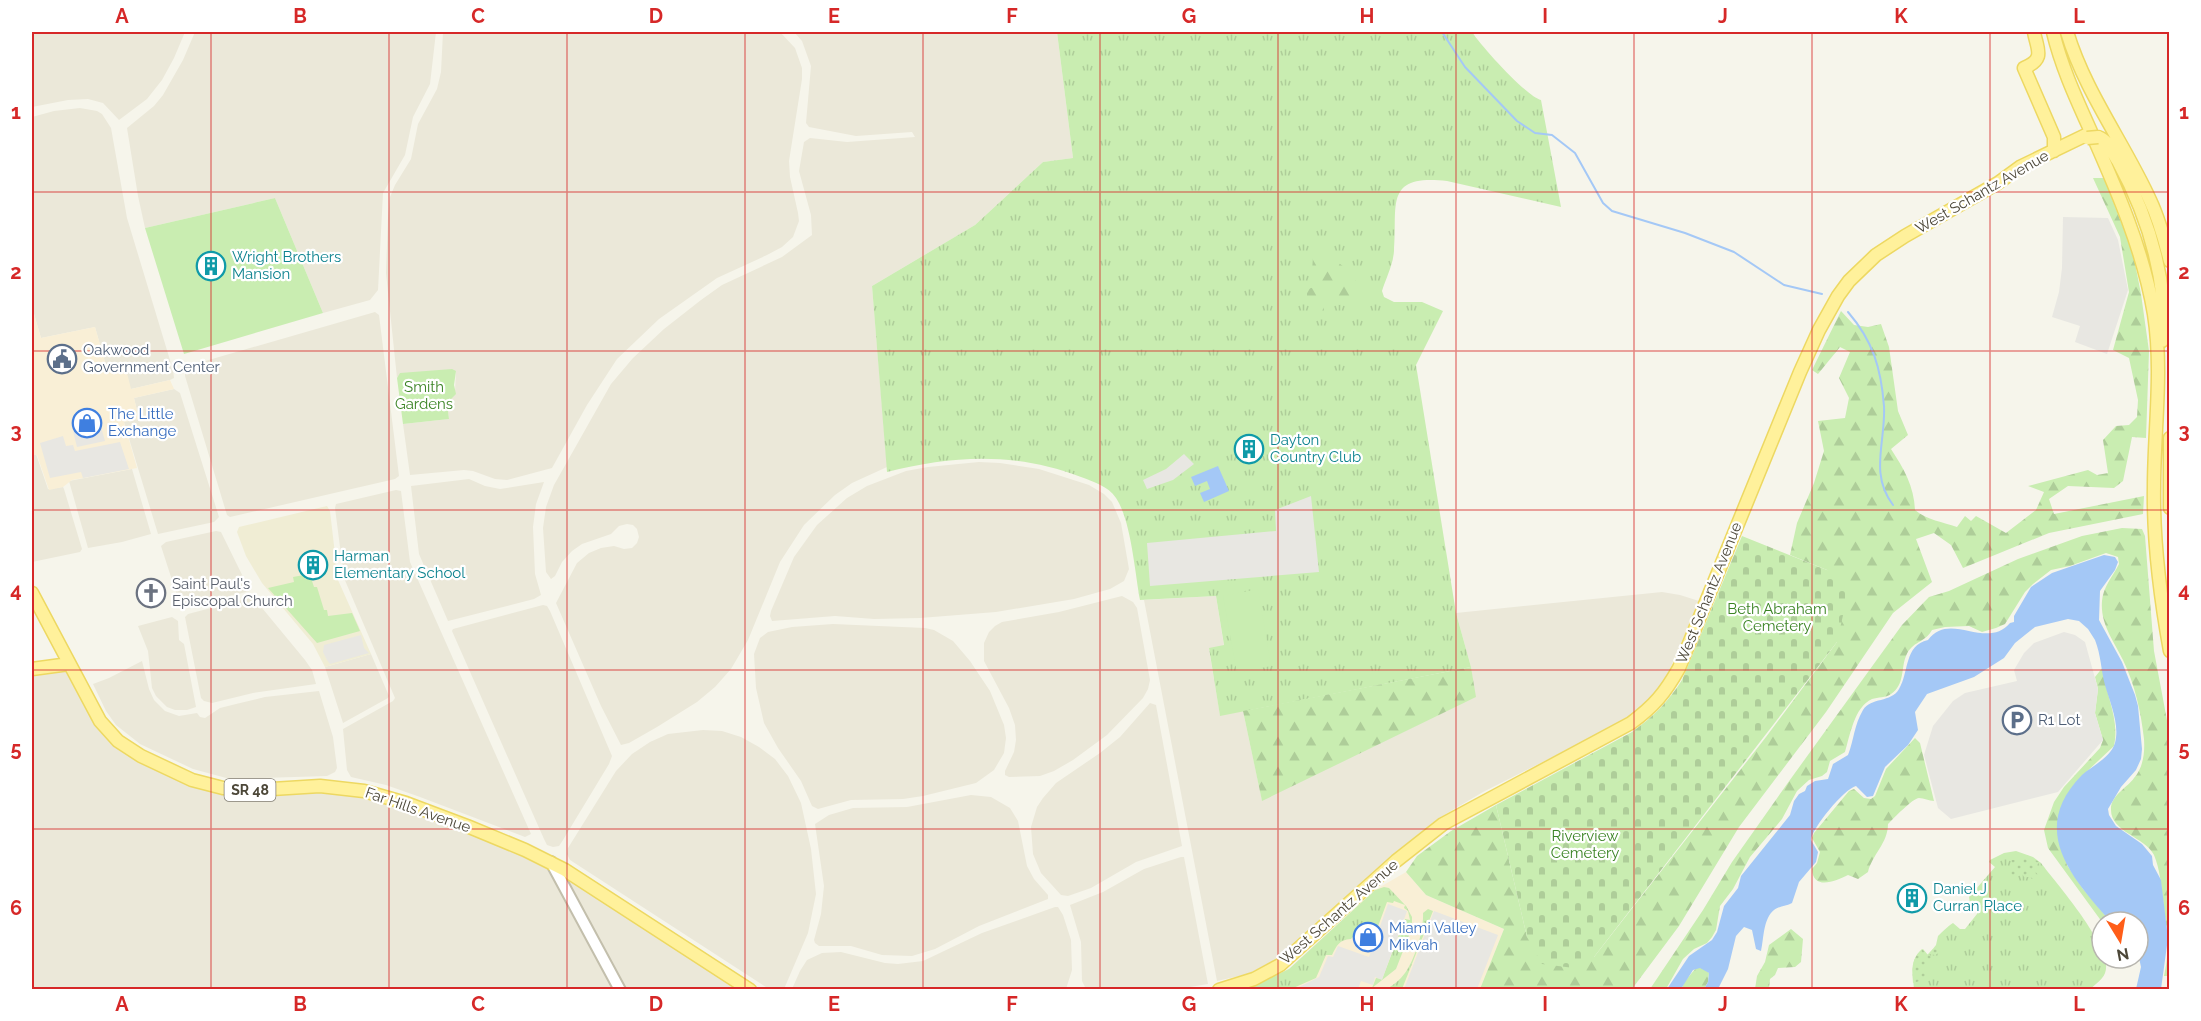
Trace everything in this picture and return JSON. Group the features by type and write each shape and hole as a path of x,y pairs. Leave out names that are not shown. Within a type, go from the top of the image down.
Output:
{"main road":[{"path":"2034,32 2039,55 2035,62 2024,68 2054,137 2054,151"},
{"path":"2053,32 2068,82 2133,233 2148,286 2158,351 2154,468 2155,519 2160,590 2169,651"},
{"path":"2067,32 2079,64 2152,203 2169,261"},
{"name":"West Schantz Avenue","path":"1219,990 1254,979 1280,964 1396,861 1443,824 1631,723 1655,704 1670,684 1678,668 1800,372 1838,296 1865,265 1894,242 1998,183 2020,167 2089,136 2109,122"},
{"path":"2089,136 2107,142 2135,194 2157,257 2164,312 2164,335 2158,351"},
{"path":"2169,438 2169,508"},
{"name":"Far Hills Avenue","path":"32,593 95,711 111,734 135,753 192,780 223,788 239,790 341,787 405,802 551,862 589,884 750,990"},
{"path":"32,669 69,664"}],"street":[{"path":"551,862 620,990"}],"shaded area":[{"path":"32,32 185,32 162,80 147,99 119,120 103,103 88,99 68,100 32,107"},
{"path":"195,32 436,32 430,84 413,117 405,155 383,193 378,290 370,300 323,313 275,198 145,228 127,128 154,106 163,95 183,60"},
{"path":"443,32 780,32 795,48 802,68 789,161 799,221 793,237 782,247 717,278 659,319 617,359 587,405 552,468 507,480 464,470 410,475 403,424 449,419 447,403 455,391 456,371 398,376 397,378 386,273 388,218 390,197 411,159 418,124 437,89 441,72"},
{"path":"794,32 1057,32 1073,158 1043,162 975,225 872,286 887,467 852,483 835,495 804,525 780,562 748,640 731,669 715,687 697,702 657,727 621,745 601,706 556,603 577,563 589,553 601,548 614,546 624,549 632,548 639,537 637,529 627,524 619,526 611,534 582,544 562,562 551,579 546,572 543,528 546,507 554,485 611,384 633,358 664,329 722,285 782,257 812,235 811,215 799,171 804,142 810,138 847,142 915,137 912,132 856,136 809,127 806,123 811,66 802,41"},
{"path":"80,108 102,114 111,128 127,218 173,370 174,378 170,380 131,389 108,373 95,327 41,338 32,307 32,117 54,111"},
{"path":"2063,217 2108,218 2118,240 2128,290 2107,354 2075,342 2080,326 2052,317 2059,292 2062,268"},
{"path":"32,307 41,338 95,327 108,372 126,369 131,389 170,380 174,389 134,398 139,419 124,422 137,468 72,480 63,487 49,490 37,455 32,455"},
{"path":"375,312 379,315 399,476 395,479 230,517 227,515 185,376 185,369 188,366"},
{"path":"174,389 180,393 219,517 214,522 158,534 124,422 139,419 134,398"},
{"path":"101,427 105,441 77,447 73,431 86,428 87,432"},
{"path":"63,436 66,446 73,445 75,451 120,442 129,469 83,478 81,472 50,478 40,443"},
{"path":"36,454 48,489 63,487 64,489 82,549 80,552 32,562 32,455"},
{"path":"1184,454 1194,464 1173,480 1147,489 1143,480 1166,469"},
{"path":"979,462 1039,469 1089,485 1104,494 1112,502 1121,523 1129,569 1124,581 1110,589 1074,599 996,612 920,618 874,619 835,616 772,621 771,611 794,557 817,525 847,498 867,486 906,471"},
{"path":"132,469 151,534 88,548 69,481"},
{"path":"469,479 500,489 544,482 536,504 533,527 535,574 541,595 534,599 448,621 419,554 411,486"},
{"path":"396,490 401,491 410,562 531,834 525,837 386,785 351,777 347,770 343,729 395,698 344,578 335,508 336,504"},
{"path":"1311,496 1319,572 1150,586 1147,543 1276,531 1275,510"},
{"path":"327,506 330,511 338,580 371,654 325,667 313,644 262,583 246,556 237,532 239,527"},
{"path":"216,531 221,532 250,591 181,608 161,546 166,542"},
{"path":"1662,592 1699,601 1660,692 1626,720 1483,792 1439,818 1398,850 1303,941 1286,954 1248,974 1217,981 1144,600 1216,596 1224,646 1209,649 1220,715 1243,711 1262,800 1475,697 1471,667 1456,613"},
{"path":"1122,596 1133,602 1137,608 1150,680 1143,698 1107,735 1054,771 1040,776 1009,777 1005,775 1014,752 1015,725 1009,708 984,661 984,643 989,632 1002,622 1059,612"},
{"path":"253,597 305,660 312,670 316,684 253,693 212,703 204,701 201,698 185,617 188,614"},
{"path":"543,605 547,606 550,611 612,756 563,840 559,846 553,847 547,845 544,839 452,631"},
{"path":"172,617 178,621 179,640 184,644 196,707 187,710 167,707 156,696 152,688 148,651 138,626"},
{"path":"833,624 925,628 934,630 953,641 990,691 1004,725 1006,738 1004,753 994,770 976,783 923,796 903,799 851,800 818,809 812,806 801,781 764,723 756,688 754,654 760,638 768,632 792,627"},
{"name":"R1 Lot","path":"2064,632 2075,635 2085,642 2098,689 2095,713 2103,740 2058,792 1951,819 1938,808 1924,755 1933,726 1953,701 1965,693 2017,681 2014,670 2024,653 2034,643"},
{"path":"361,635 364,648 369,653 330,664 323,652 324,645"},
{"path":"371,654 389,696 343,723 325,667"},
{"path":"142,661 154,700 165,711 179,716 197,713 200,717 205,718 220,708 265,697 319,691 333,737 337,768 335,772 327,776 230,779 193,769 140,744 116,725 106,711 93,684"},
{"path":"67,668 111,741 224,793 339,791 391,802 545,862 743,989 32,989 32,672"},
{"path":"1150,703 1156,705 1182,846 1136,862 1091,888 1068,896 1061,895 1041,873 1033,854 1031,827 1037,807 1056,783 1120,737"},
{"path":"703,730 722,731 741,737 759,747 775,759 788,776 801,803 811,849 816,894 808,933 784,989 769,989 570,860 567,854 568,848 616,771 632,754 668,734"},
{"path":"971,795 991,797 1010,808 1018,821 1027,866 1034,879 1048,895 1048,899 979,926 935,949 912,956 882,955 851,946 819,946 815,943 824,886 815,824 829,815 853,808 907,807"},
{"path":"1184,857 1208,984 1178,989 1086,989 1082,981 1081,942 1070,905 1103,892 1144,869"},
{"path":"1406,872 1426,895 1504,929 1480,989 1245,990 1289,969 1375,890"},
{"path":"1388,904 1407,911 1382,980 1375,977 1373,985 1361,981 1358,989 1295,989 1319,977 1328,956 1333,957 1338,946 1369,957"},
{"path":"1058,907 1063,915 1071,940 1072,970 1066,989 792,989 807,960 822,953 841,952 885,963 923,961 982,933"},
{"path":"1434,911 1498,935 1477,989 1404,989"}],"green space":[{"name":"Dayton Country Club","path":"1057,32 1472,32 1515,80 1541,100 1561,207 1447,181 1427,180 1412,183 1403,188 1398,196 1393,256 1382,291 1384,297 1394,302 1422,302 1443,311 1416,365 1456,613 1471,667 1220,716 1209,648 1224,645 1216,596 1140,600 1125,519 1116,498 1105,487 1056,469 1008,460 936,462 887,472 872,286 975,225 1043,162 1073,158"},
{"path":"2093,178 2104,178 2133,253 2149,351 2146,438 2132,437 2123,481 2114,488 2068,486 2049,499 2054,514 2144,496 2143,514 2049,533 1963,568 1951,545 1934,533 1916,539 1932,582 1893,613 1826,712 1739,827 1679,926 1632,989 1480,989 1504,929 1426,895 1406,872 1417,856 1451,831 1496,805 1527,937 1594,957 1766,737 1837,642 1827,570 1790,555 1797,523 1814,483 1824,451 1818,421 1845,418 1849,398 1839,378 1850,352 1840,347 1818,374 1812,370 1841,311 1854,325 1868,327 1881,324 1889,347 1898,411 1908,435 1891,449 1908,478 1915,510 1957,527 1965,516 1971,521 1976,516 2006,533 2036,510 2044,492 2028,486 2088,470 2097,475 2108,473 2103,440 2116,426 2129,425 2137,417 2138,400 2129,358 2113,350 2129,292 2120,237"},
{"path":"275,198 323,313 184,354 145,228"},
{"path":"1326,253 1353,274 1358,288 1371,290 1371,303 1367,308 1360,297 1339,305 1329,297 1323,301 1324,311 1313,313 1313,300 1307,299 1307,289 1320,286 1312,271 1313,257"},
{"name":"Smith Gardens","path":"452,369 456,371 454,385 456,394 447,403 449,419 403,424 397,378 400,373"},
{"path":"2122,528 2142,529 2145,536 2154,651 2169,731 2169,976 2164,976 2167,937 2161,882 2154,855 2143,843 2116,824 2112,818 2113,800 2140,770 2144,744 2134,689 2103,617 2102,601 2106,586 2119,564 2118,557 2106,553 2051,570 2025,592 2005,624 1982,632 1969,626 1932,630 1912,647 1904,660 1899,686 1891,694 1872,699 1861,708 1845,752 1830,761 1827,772 1809,780 1797,791 1782,819 1750,857 1733,889 1720,906 1716,930 1712,937 1683,959 1666,989 1650,989 1732,862 1787,784 1902,625 1929,597 1949,591 2018,559 2082,536"},
{"path":"1742,536 1827,570 1848,593 1837,642 1594,957 1574,968 1542,964 1527,937 1496,805 1632,732 1666,702 1682,680"},
{"path":"304,575 305,579 311,578 314,587 317,587 328,616 352,613 360,631 317,643 268,588 294,582 293,577"},
{"path":"1258,589 1271,666 1237,673 1223,596"},
{"path":"1471,667 1476,697 1262,801 1243,711"},
{"path":"2103,667 2114,716 2114,746 2081,777 2070,791 2058,817 2067,865 2101,910 2093,910 2048,848 2044,830 2054,802 2064,787 2100,748 2103,740 2095,713 2098,689 2095,677"},
{"path":"1915,738 1920,743 1934,801 1916,799 1888,824 1883,843 1868,872 1858,879 1848,875 1826,882 1816,880 1812,869 1817,863 1820,852 1812,838 1814,833 1849,791 1854,789 1864,798 1871,799 1875,796 1886,769"},
{"path":"2016,851 2033,857 2041,863 2090,928 2090,970 2106,970 2104,976 2090,989 1914,990 1913,967 1916,957 1923,949 1928,955 1936,945 1938,936 1953,923 1960,929 1965,929 1977,914 1969,897 1995,867 1989,862 1990,860 2004,853"},
{"path":"2027,855 2039,862 2034,870 2038,875 2032,879 2024,877 2020,870 2012,876 2008,873 2011,860 2023,860"},
{"path":"1389,888 1406,906 1412,917 1412,928 1396,969 1372,988 1376,978 1382,979 1405,919 1410,920 1408,911 1404,908 1405,905 1394,901 1393,903 1387,902 1377,929 1360,928 1351,939 1339,944 1332,955 1326,955 1316,978 1291,989 1245,990 1289,969 1375,890"},
{"path":"1428,909 1433,911 1402,989 1387,989 1401,978 1409,967 1420,936 1423,913"},
{"path":"1791,929 1803,939 1801,962 1795,967 1778,968 1770,979 1769,989 1755,989 1757,976 1765,962 1769,945"},
{"path":"1940,948 1939,953 1929,954 1934,961 1927,967 1926,979 1913,983 1913,965 1918,953 1922,949 1927,955 1933,949"},
{"path":"1696,968 1703,968 1709,973 1704,989 1681,990 1685,981"}],"water":[{"path":"1218,466 1229,491 1204,502 1200,493 1210,489 1207,481 1195,486 1191,477"},
{"path":"2104,555 2115,557 2118,562 2100,591 2099,620 2122,662 2135,695 2142,749 2136,770 2121,787 2108,809 2116,826 2142,844 2152,856 2153,865 2161,880 2168,938 2161,989 2136,989 2140,970 2150,970 2150,910 2101,910 2070,871 2057,834 2058,815 2066,795 2082,775 2110,753 2116,736 2114,714 2095,640 2079,621 2068,619 2035,627 2015,643 2004,658 1974,677 1927,694 1915,712 1918,730 1908,745 1885,767 1873,796 1867,797 1856,786 1837,801 1817,827 1811,840 1818,852 1816,862 1799,882 1792,903 1770,914 1761,951 1756,949 1752,930 1744,927 1736,936 1728,969 1718,989 1704,989 1709,973 1700,968 1693,970 1681,989 1667,989 1689,956 1712,940 1717,932 1724,906 1738,888 1741,876 1790,815 1794,801 1799,794 1815,781 1828,779 1833,764 1848,755 1863,710 1871,703 1891,696 1899,689 1908,660 1915,648 1937,632 1947,629 1979,633 2000,631 2014,622 2014,616 2031,587 2052,573"}],"waterway":[{"path":"1442,32 1465,67 1517,121 1535,133 1552,135 1575,153 1603,203 1612,211 1685,233 1734,252 1784,285 1822,294"},
{"path":"1848,312 1870,344 1881,379 1884,419 1880,469 1886,493 1893,505"}],"place":[{"name":"Wright Brothers Mansion","path":"211,266"},
{"name":"Oakwood Government Center","path":"62,359"},
{"name":"The Little Exchange","path":"87,423"},
{"name":"Dayton Country Club","path":"1249,449"},
{"name":"Harman Elementary School","path":"313,565"},
{"name":"Saint Paul's Episcopal Church","path":"151,593"},
{"name":"R1 Lot","path":"2017,720"},
{"name":"Daniel J Curran Place","path":"1912,898"},
{"name":"Miami Valley Mikvah","path":"1368,937"}],"park label":[{"name":"Beth Abraham Cemetery","path":"1777,618"},
{"name":"Riverview Cemetery","path":"1585,844"}]}
